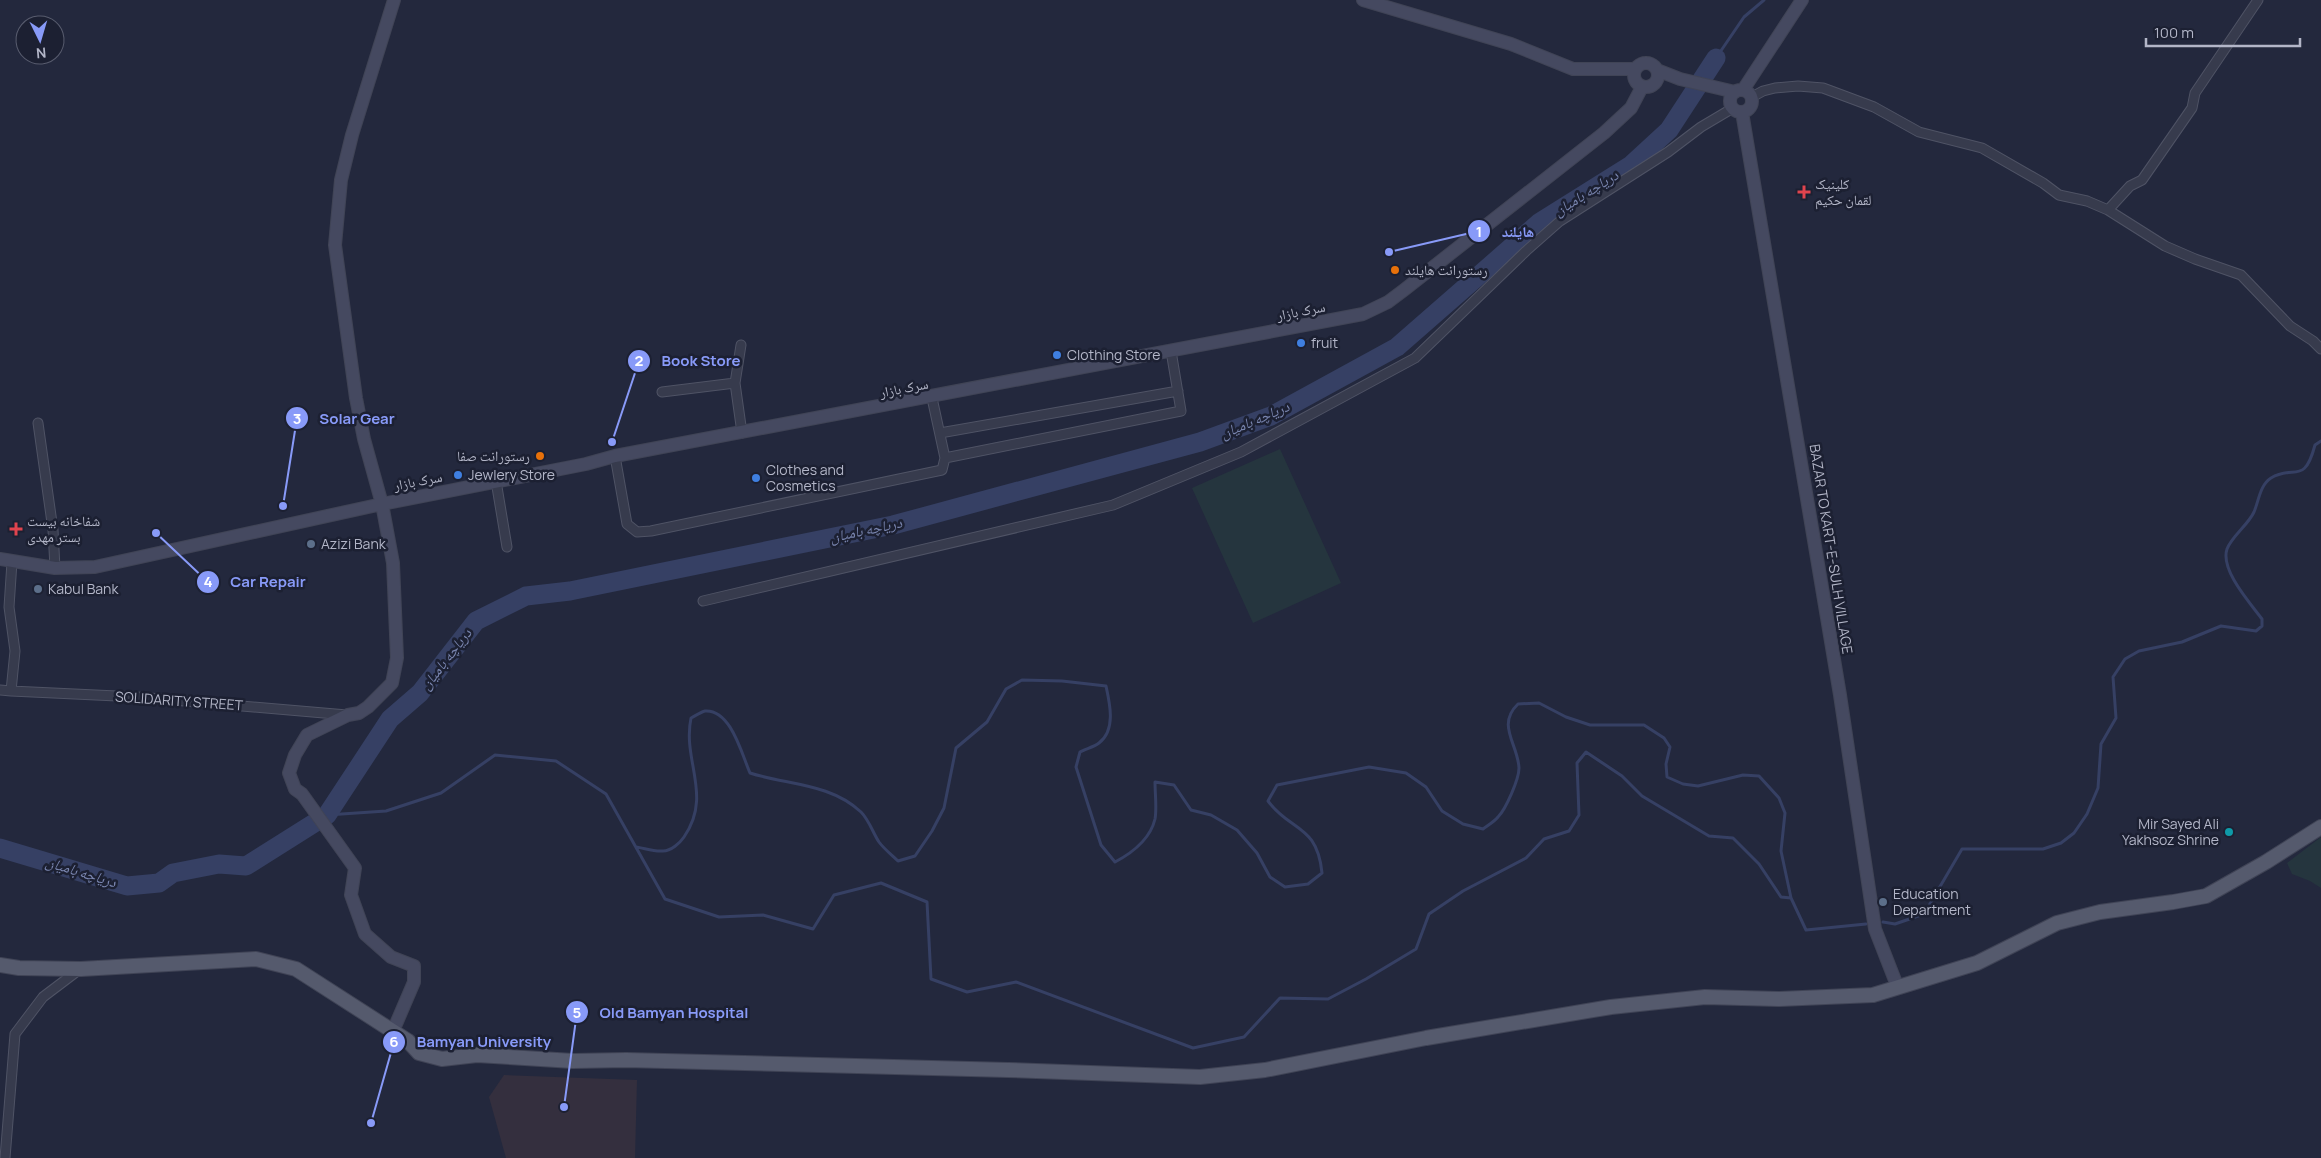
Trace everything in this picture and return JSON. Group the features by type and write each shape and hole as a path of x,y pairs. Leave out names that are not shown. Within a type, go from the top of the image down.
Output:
{"main road":[{"path":"393,1031 414,982 414,966 391,957 365,934 351,895 355,868 302,794 294,789 289,773 295,755 307,735 348,715 359,713 368,707 392,683 397,658 393,563 382,504 364,439 356,398 335,245 341,180 352,135 394,0"},
{"path":"1362,0 1511,44 1573,70 1635,69"},
{"path":"1657,75 1649,87 1642,87 1634,79 1635,69 1640,64 1646,63 1653,65 1657,75 1679,83 1716,91 1739,100 1802,0"},
{"name":"سرک بازار","path":"6,560 55,568 95,567 382,504 615,456 932,398 1363,314 1388,302 1604,133 1631,108 1642,87"},
{"name":"BAZAR TO KART-E-SULH VILLAGE","path":"1739,100 1840,695 1875,929 1898,988"},
{"path":"0,965 19,968 80,969 256,959 296,969 408,1041 418,1054 442,1060 477,1055 573,1061 626,1060 1008,1070 1200,1078 1265,1070 1426,1038 1476,1032 1611,1007 1705,996 1778,999 1873,995 1977,963 2057,923 2100,912 2206,896 2242,877 2321,827"}],"street":[{"path":"2108,210 2130,186 2142,180 2192,108 2195,93 2258,0"},
{"path":"703,601 1113,505 1242,452 1415,358 1526,251 1560,221 1668,152 1739,100 1775,88 1798,86 1823,88 1874,107 1919,132 1982,148 2043,183 2059,195 2088,201 2108,210 2165,246 2241,275 2290,326 2313,341 2321,349"},
{"path":"740,345 735,383 742,433"},
{"path":"945,458 1181,411 1171,351"},
{"path":"662,392 735,383"},
{"path":"940,433 1178,391"},
{"path":"615,456 627,524 636,532 651,531 942,470 945,458 932,398"},
{"path":"38,423 53,530 55,568"},
{"path":"496,482 507,546"},
{"path":"6,560 9,607 16,651 11,691"},
{"name":"SOLIDARITY STREET","path":"0,690 138,697 348,715"},
{"path":"5,1158 15,1034 43,997 80,969"}],"shaded area":[{"path":"1280,449 1341,583 1253,623 1192,488"},
{"path":"2321,837 2321,888 2310,881 2292,874 2287,863"},
{"path":"504,1075 637,1080 635,1158 506,1158 489,1097"}],"waterway":[{"path":"1716,58 1744,17 1764,0"},
{"name":"دریاچه بامیان","path":"0,848 127,886 159,883 173,873 219,864 246,866 327,815 390,719 420,693 476,621 526,596 570,591 893,525 1200,442 1271,416 1397,347 1540,222 1631,165 1669,130 1716,58"},
{"path":"1883,922 1895,924 1924,914 1962,849 2043,849 2061,843 2074,833 2087,814 2098,788 2101,744 2116,718 2113,677 2125,659 2139,651 2182,642 2221,626 2256,631 2262,626 2262,619 2237,586 2232,576 2226,557 2227,549 2254,512 2262,489 2267,481 2279,474 2303,470 2311,458 2315,445 2321,441"},
{"path":"636,847 656,851 669,850 682,839 692,822 697,792 689,734 691,718 705,711 714,712 729,725 750,773 808,786 836,795 849,802 861,812 879,842 898,861 915,856 932,831 944,808 956,748 987,722 1006,689 1022,680 1062,681 1106,686 1110,716 1108,731 1099,743 1080,752 1076,767 1101,845 1115,862 1140,845 1153,827 1156,810 1155,782 1174,785 1191,810 1211,815 1237,830 1257,853 1270,877 1285,887 1308,884 1322,873 1315,845 1302,830 1285,818 1268,801 1277,785 1369,767 1406,773 1426,787 1442,811 1463,824 1483,829 1495,820 1505,808 1517,779 1518,759 1508,727 1512,712 1518,704 1539,703 1566,717 1590,725 1644,725 1664,738 1670,747 1666,764 1667,777 1683,784 1698,786 1743,775 1759,776 1779,798 1785,813 1781,851 1791,898"},
{"path":"327,815 386,811 441,793 495,755 556,761 606,794 665,899 719,917 763,915 813,929 834,895 881,883 927,902 931,979 967,992 1016,982 1193,1048 1244,1037 1280,998 1328,999 1416,949 1429,914 1463,891 1526,858 1544,839 1569,831 1579,815 1577,763 1586,752 1622,776 1642,796 1709,836 1733,838 1759,864 1781,897 1791,898 1806,930 1866,924"}],"place":[{"name":"کلینیک لقمان حکیم","path":"1804,192"},
{"name":"هایلند","path":"1389,252"},
{"name":"رستورانت هایلند","path":"1395,270"},
{"name":"fruit","path":"1301,343"},
{"name":"Clothing Store","path":"1057,355"},
{"name":"Book Store","path":"612,442"},
{"name":"رستورانت صفا","path":"540,456"},
{"name":"Jewlery Store","path":"458,475"},
{"name":"Clothes and Cosmetics","path":"756,478"},
{"name":"Solar Gear","path":"283,506"},
{"name":"شفاخانه بیست بستر مهدی","path":"16,529"},
{"name":"Car Repair","path":"156,533"},
{"name":"Azizi Bank","path":"311,544"},
{"name":"Kabul Bank","path":"38,589"},
{"name":"Mir Sayed Ali Yakhsoz Shrine","path":"2229,832"},
{"name":"Education Department","path":"1883,902"},
{"name":"Old Bamyan Hospital","path":"564,1107"},
{"name":"Bamyan University","path":"371,1123"}]}
